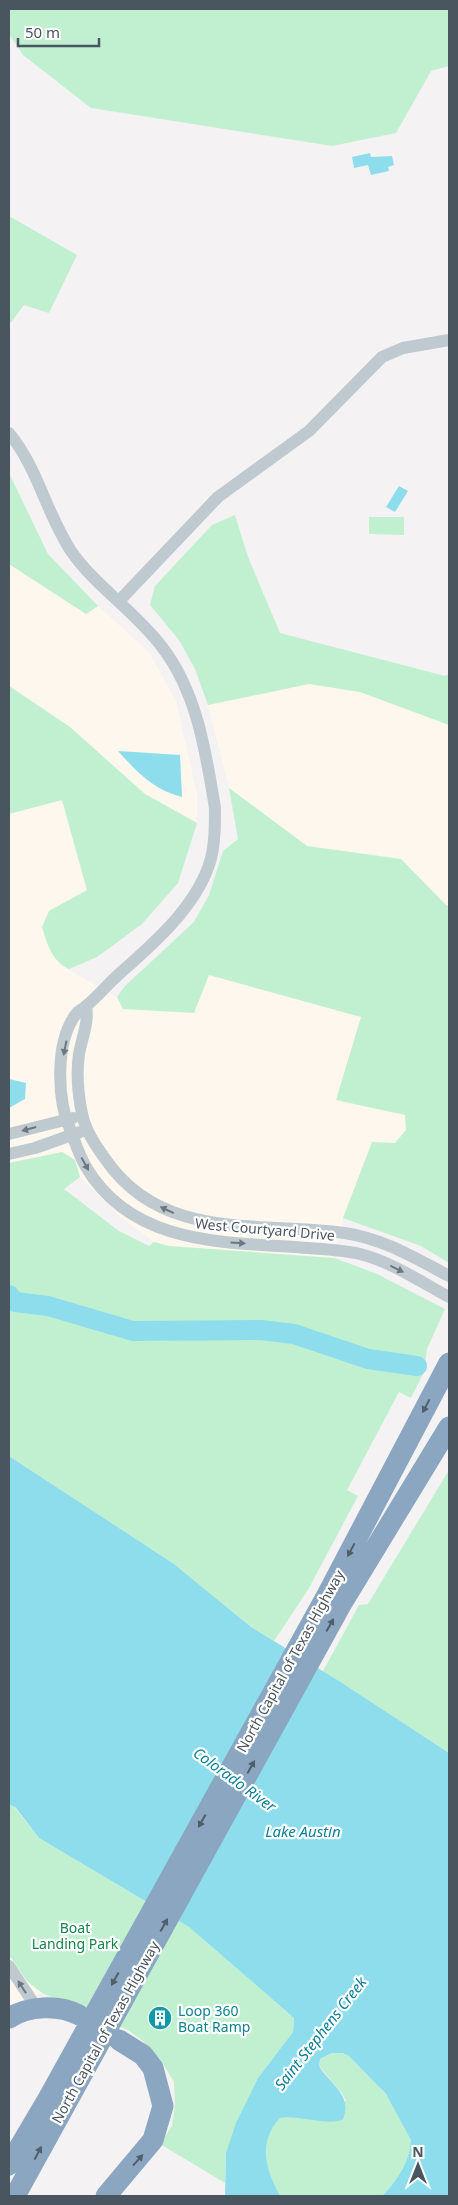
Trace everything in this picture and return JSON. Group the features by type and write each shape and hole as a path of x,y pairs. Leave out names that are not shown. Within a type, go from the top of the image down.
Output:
{"highway":[{"name":"North Capital of Texas Highway","path":"15,2196 57,2101 335,1599 449,1363"},
{"name":"North Capital of Texas Highway","path":"335,1599 449,1427"},
{"path":"9,2018 19,2012 36,2008 71,2011 79,2015"},
{"path":"106,2196 154,2140 163,2106 153,2068 143,2055 119,2040"},
{"name":"North Capital of Texas Highway","path":"9,2165 57,2101"}],"street":[{"path":"120,600 218,497 309,431 382,357 403,348 449,340"},
{"name":"West Courtyard Drive","path":"9,433 20,446 33,470 57,530 81,566 120,600 162,647 180,674 192,701 211,786 215,826 210,863 201,885 187,905 140,956 76,1013 64,1046 60,1078 62,1105 72,1135 86,1167 102,1188 124,1207 148,1223 176,1234 213,1241 360,1254 396,1268 449,1297"},
{"name":"West Courtyard Drive","path":"86,1006 88,1017 79,1054 77,1081 82,1115 91,1139 114,1172 141,1198 182,1217 214,1223 345,1233 370,1238 390,1245 449,1276"},
{"path":"9,1134 82,1115"},
{"path":"9,1154 34,1148 88,1129"},
{"path":"213,1241 214,1223"},
{"path":"9,1966 36,2008"}],"shaded area":[{"path":"9,564 86,614 98,606 149,652 176,701 197,794 197,823 145,794 70,727 9,686"},
{"path":"309,684 360,692 449,725 449,905 447,906 401,859 307,846 229,788 208,705"},
{"path":"62,800 87,891 49,911 60,965 117,997 123,1009 209,975 361,1017 336,1100 405,1115 406,1130 395,1143 372,1142 343,1218 334,1258 169,1246 154,1242 123,1219 80,1177 75,1160 62,1152 9,1163 9,814"},
{"path":"9,1955 27,1981 42,1993 9,2007"}],"green space":[{"path":"9,9 449,9 449,66 431,71 396,133 332,146 91,108 23,55 9,34"},
{"path":"9,216 77,255 49,313 24,305 9,325"},
{"path":"9,473 48,554 98,606 86,614 9,564"},
{"path":"235,515 248,557 280,633 445,676 449,674 449,725 360,692 309,684 208,705 195,669 179,640 150,605 155,586 212,525"},
{"path":"369,517 404,517 404,535 369,534"},
{"path":"9,686 70,727 145,794 197,823 178,883 142,924 97,957 69,969 54,957 42,927 49,911 87,890 62,800 9,814"},
{"path":"229,788 307,846 401,859 447,906 449,905 449,1263 421,1246 343,1218 372,1142 395,1143 406,1130 405,1115 336,1100 361,1017 209,975 194,1013 123,1009 117,997 125,986 194,922 209,895 223,851 238,839"},
{"path":"62,1152 75,1160 80,1177 64,1189 119,1231 149,1246 154,1242 169,1246 334,1258 375,1273 445,1309 427,1349 424,1372 411,1398 399,1392 347,1490 358,1496 309,1588 274,1641 251,1627 174,1564 9,1456 9,1163"},
{"path":"449,1470 449,1753 323,1671 359,1605 368,1604"},
{"name":"Boat Landing Park","path":"9,1804 15,1808 39,1838 189,1927 294,2018 293,2032 258,2078 226,2153 225,2183 160,2144 172,2126 175,2104 174,2082 160,2059 143,2041 128,2030 42,1993 27,1981 9,1955"},
{"path":"332,2053 342,2053 349,2056 386,2094 402,2116 407,2128 411,2139 409,2155 397,2178 382,2196 279,2196 267,2166 266,2147 268,2137 280,2117 346,2101 342,2093 319,2066 320,2059"}],"water":[{"path":"370,153 371,157 392,156 394,165 388,167 389,171 371,175 368,165 354,168 352,157"},
{"path":"399,486 408,491 395,512 386,507"},
{"path":"118,751 180,755 182,797 154,785 139,773"},
{"path":"9,1079 26,1083 25,1099 9,1108"},
{"name":"Lake Austin","path":"9,1456 174,1564 251,1627 339,1681 449,1753 449,2196 382,2196 402,2171 408,2156 411,2140 386,2094 349,2056 342,2053 332,2053 320,2059 319,2066 343,2096 345,2111 343,2119 331,2122 287,2117 280,2118 268,2137 266,2157 271,2176 280,2196 225,2196 226,2153 236,2123 258,2078 293,2032 294,2018 189,1927 39,1838 16,1808 9,1804"}],"waterway":[{"path":"9,1295 15,1302 48,1306 133,1331 261,1330 294,1334 368,1359 417,1366"}],"place":[{"name":"Loop 360 Boat Ramp","path":"160,2018"}],"water label":[{"name":"Colorado River","path":"235,1779"},
{"name":"Saint Stephens Creek","path":"320,2033"}]}
